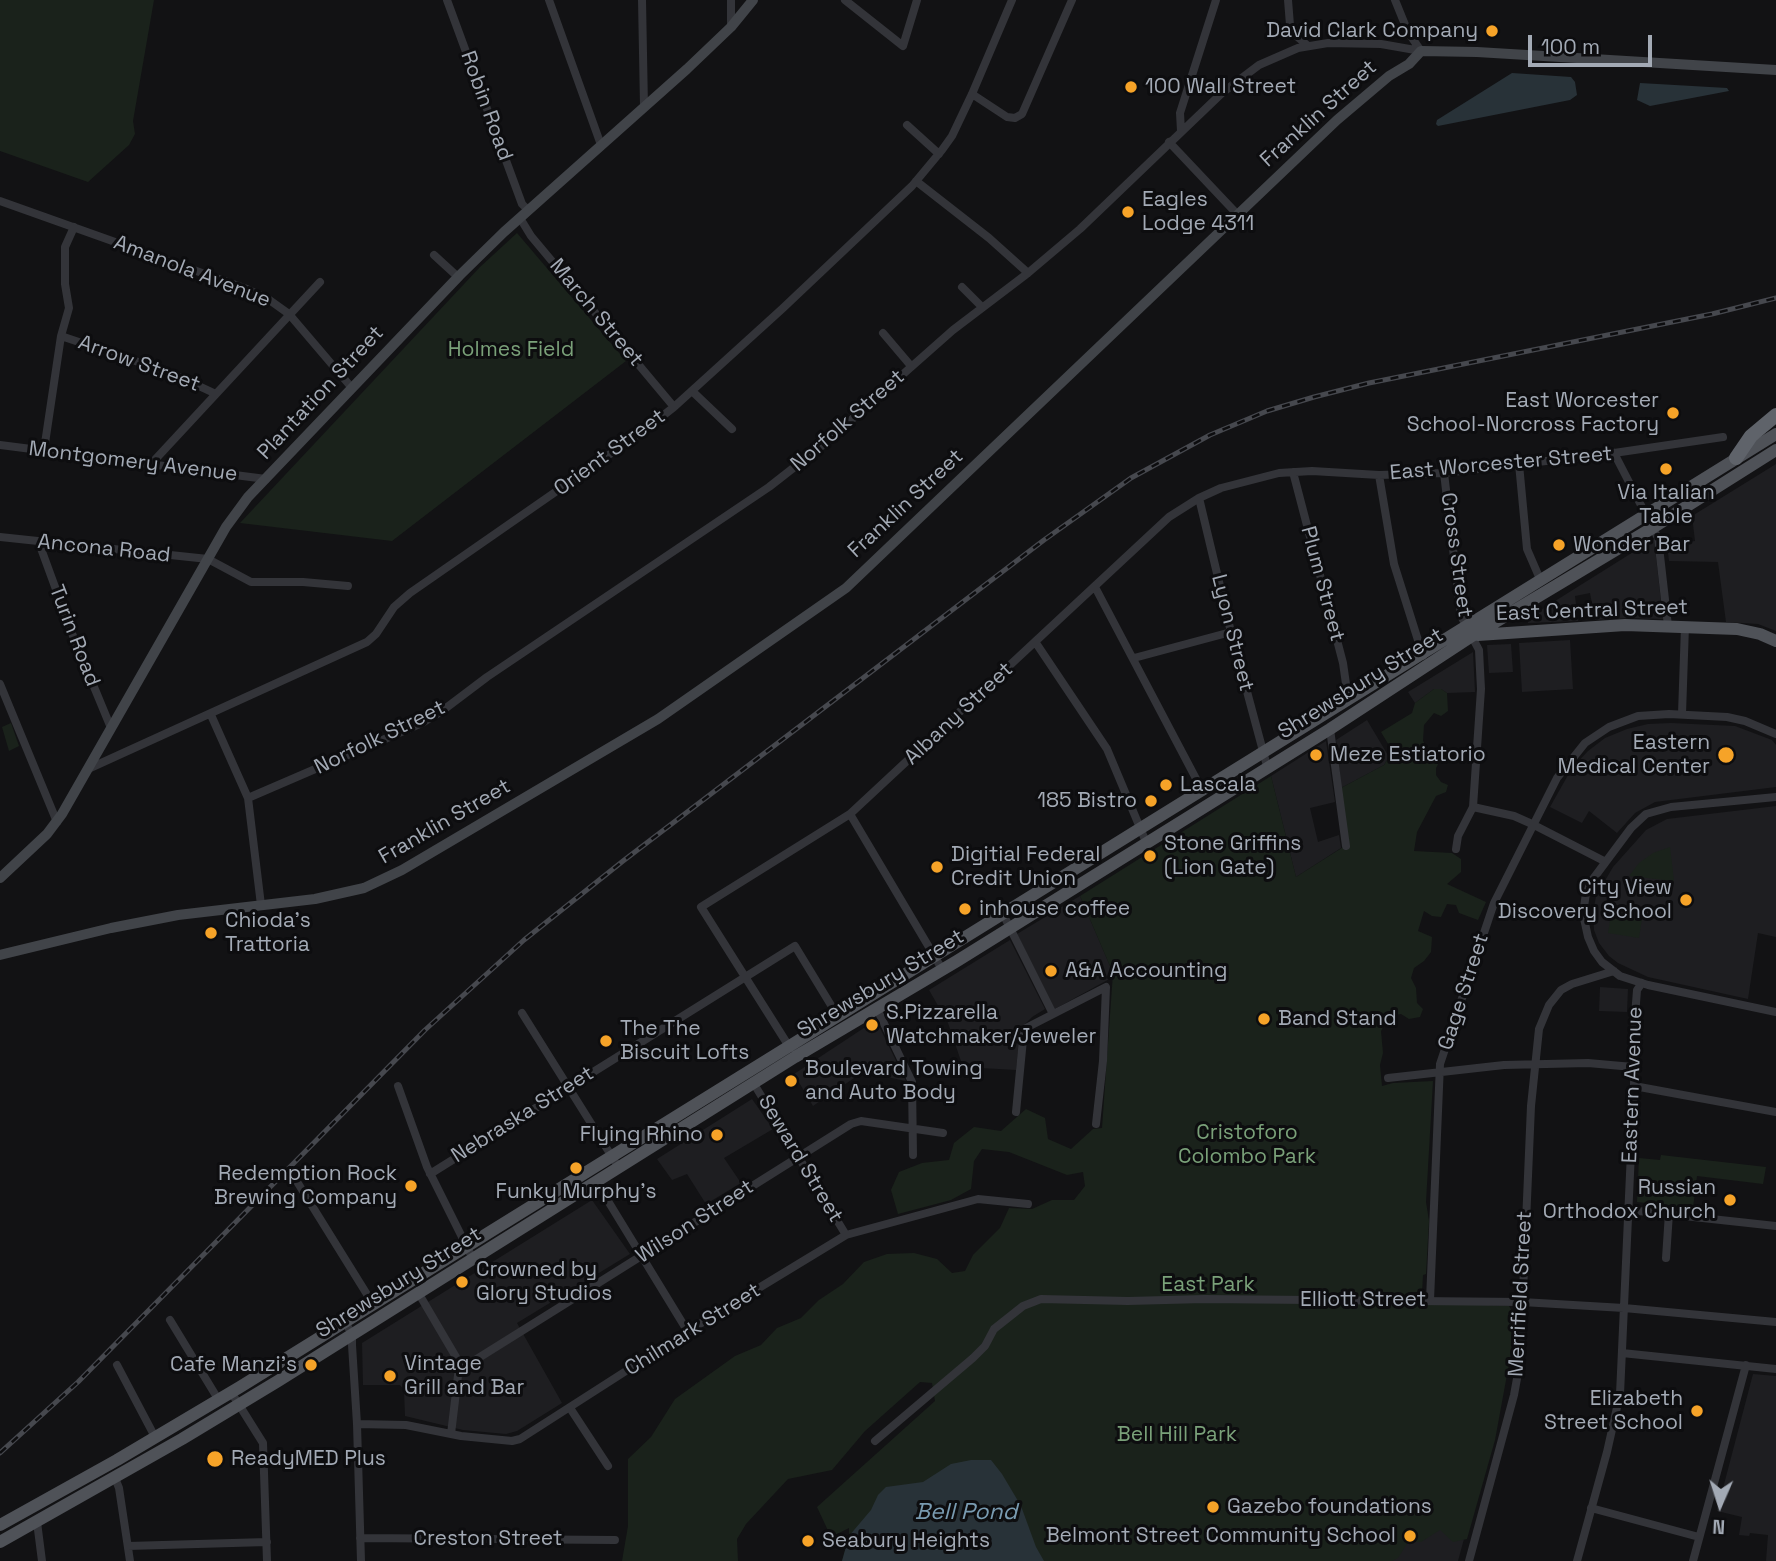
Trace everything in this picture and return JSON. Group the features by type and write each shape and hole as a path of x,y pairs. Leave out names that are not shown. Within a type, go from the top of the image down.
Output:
{"highway":[{"path":"1737,458 1751,436 1776,415"}],"main road":[{"name":"Plantation Street","path":"0,878 57,822 234,514 458,276 731,27 753,0"},
{"path":"1421,51 1776,70"},
{"name":"Franklin Street","path":"0,955 125,925 178,915 347,893 373,884 402,870 658,719 821,607 852,582 1347,111 1389,76 1409,64 1421,51"},
{"name":"Shrewsbury Street","path":"0,1542 239,1405 795,1057 1330,729 1428,665 1468,631 1540,579 1776,434"},
{"name":"Shrewsbury Street","path":"1468,631 1518,610 1776,450"},
{"path":"1518,610 1522,631"},
{"name":"East Central Street","path":"1450,635 1468,631 1625,625 1685,626 1745,630 1776,641"},
{"name":"Shrewsbury Street","path":"0,1525 231,1392 1450,635"}],"street":[{"name":"Robin Road","path":"447,0 524,214"},
{"path":"549,0 601,145"},
{"path":"642,0 645,106"},
{"path":"731,0 731,27"},
{"path":"845,0 903,46 917,0"},
{"name":"Orient Street","path":"88,769 367,642 376,634 391,610 410,593 633,439 674,407 916,181 939,154 952,136 972,94 1012,0"},
{"path":"972,94 1007,117 1020,116 1072,0"},
{"path":"1181,131 1180,113 1216,0"},
{"path":"1288,0 1290,25 1294,34 1307,45"},
{"path":"1395,0 1408,32 1421,51"},
{"name":"Norfolk Street","path":"248,798 422,723 769,487 824,444 982,307 1080,229 1222,93 1259,65 1307,45 1350,43 1421,51"},
{"path":"907,125 939,154"},
{"path":"1169,142 1238,215"},
{"path":"916,181 989,238 1028,273"},
{"name":"Amanola Avenue","path":"0,201 257,293 290,315 352,388"},
{"name":"March Street","path":"524,214 531,236 674,407"},
{"path":"44,450 61,336 69,308 65,284 65,247 74,227"},
{"path":"434,256 458,276"},
{"path":"151,464 320,282"},
{"path":"962,287 982,307"},
{"path":"883,333 911,366"},
{"name":"Arrow Street","path":"61,336 171,373 216,394"},
{"path":"692,391 732,429"},
{"name":"East Worcester Street","path":"1199,498 1232,484 1293,472 1379,475 1444,473 1723,437"},
{"name":"Montgomery Avenue","path":"0,444 265,479"},
{"path":"1614,453 1658,538 1668,626"},
{"path":"1519,464 1527,549 1540,579"},
{"name":"Plum Street","path":"1293,472 1343,663 1348,698"},
{"name":"Cross Street","path":"1444,473 1460,609 1479,650 1481,690 1473,807"},
{"path":"1379,475 1394,564 1421,653 1428,665"},
{"name":"Albany Street","path":"745,977 701,907 850,814 1169,517 1199,498"},
{"name":"Lyon Street","path":"1199,498 1267,766"},
{"name":"Ancona Road","path":"0,537 208,559"},
{"name":"Turin Road","path":"39,542 73,636 111,728"},
{"path":"208,559 251,582 303,582 348,586"},
{"path":"1095,587 1202,790"},
{"path":"1682,715 1685,626"},
{"path":"1133,658 1231,632"},
{"path":"1036,643 1107,750 1146,842"},
{"path":"0,684 57,822"},
{"name":"Gage Street","path":"1430,1300 1438,1073 1494,903 1560,772 1589,740 1609,727 1633,718 1658,714 1736,718 1776,734"},
{"path":"211,715 248,798 261,905"},
{"path":"1330,729 1346,846"},
{"path":"1776,797 1671,807 1650,812 1638,820 1604,861 1589,886 1583,914 1594,951 1614,971 1642,983 1776,1012"},
{"path":"1456,849 1458,836 1473,807 1532,824 1604,861"},
{"path":"850,814 942,969"},
{"path":"1003,914 1053,1014"},
{"name":"Nebraska Street","path":"430,1174 795,946 837,1015"},
{"name":"Merrifield Street","path":"1469,1561 1517,1380 1534,1064 1539,1029 1552,999 1561,990 1614,971"},
{"path":"745,977 795,1057"},
{"name":"Eastern Avenue","path":"1577,1561 1619,1394 1637,990 1642,983"},
{"path":"1016,1112 1024,1029 1106,987 1103,1061 1096,1124"},
{"path":"877,1009 912,1082 913,1155"},
{"path":"522,1013 619,1168"},
{"path":"1388,1078 1504,1065 1588,1063 1633,1068"},
{"name":"Seward Street","path":"754,1084 846,1235"},
{"path":"398,1086 430,1174 473,1259"},
{"path":"1634,1086 1776,1112"},
{"name":"Wilson Street","path":"459,1367 472,1362 851,1124 861,1121 943,1133"},
{"path":"296,1180 373,1304"},
{"path":"597,1183 688,1332"},
{"name":"Chilmark Street","path":"358,1424 406,1425 451,1434 512,1441 520,1439 846,1235 978,1199 1028,1204"},
{"path":"1629,1209 1776,1226"},
{"path":"1665,1258 1670,1213"},
{"path":"419,1294 456,1357 459,1367 451,1434"},
{"name":"Elliott Street","path":"875,1441 973,1358 985,1346 994,1329 1023,1306 1041,1298 1128,1301 1204,1299 1522,1302 1776,1322"},
{"path":"170,1320 218,1399"},
{"path":"345,1322 352,1334 358,1424 361,1561"},
{"path":"1622,1353 1776,1369"},
{"path":"117,1365 155,1437"},
{"path":"1693,1561 1746,1365"},
{"path":"231,1392 263,1443 267,1561"},
{"path":"570,1408 608,1466"},
{"path":"115,1478 119,1488 130,1561"},
{"path":"1591,1508 1699,1537"},
{"path":"37,1522 42,1561"},
{"name":"Creston Street","path":"360,1538 615,1539"},
{"path":"128,1546 267,1542"}],"shaded area":[{"path":"1776,464 1776,631 1758,624 1726,622 1718,562 1669,561 1667,545 1695,541 1692,516"},
{"path":"1654,539 1663,619 1595,620 1590,593 1575,596 1578,621 1528,623 1528,618"},
{"path":"1570,640 1573,689 1522,692 1519,643"},
{"path":"1511,644 1513,672 1489,673 1487,645"},
{"path":"1473,652 1475,692 1447,693 1434,689 1415,703 1408,692"},
{"path":"1367,720 1389,757 1384,765 1341,788 1336,740"},
{"path":"1648,724 1735,726 1772,740 1776,745 1776,787 1655,802 1635,813 1617,833 1589,811 1582,823 1550,807 1572,768 1605,738"},
{"path":"1326,741 1335,802 1310,808 1318,842 1339,835 1341,848 1296,877 1271,776"},
{"name":"City View Discovery School","path":"1776,806 1776,937 1758,933 1748,999 1648,977 1609,956 1599,943 1594,930 1596,896 1613,867 1646,830 1667,819"},
{"path":"1080,896 1113,977 1053,1010 1017,934"},
{"path":"1010,940 1045,1009 1023,1026 1016,1070 963,1067 948,1023 929,990"},
{"path":"1600,987 1628,989 1627,1012 1599,1011"},
{"path":"876,1020 906,1081 863,1072 813,1106 794,1074"},
{"path":"752,1099 773,1129 724,1158 741,1183 706,1204 687,1174 672,1180 657,1159"},
{"path":"592,1200 630,1254 517,1323 562,1403 517,1431 506,1434 463,1430 405,1416 404,1390 400,1385 363,1385 362,1343"},
{"path":"1753,1374 1776,1376 1776,1561 1766,1561 1768,1535 1739,1535 1742,1517 1717,1511"},
{"name":"Belmont Street Community School","path":"1481,1476 1458,1561 1344,1561"}],"green space":[{"path":"0,0 154,0 133,121 135,134 129,145 88,182 0,151"},
{"name":"Holmes Field","path":"517,233 626,361 392,541 240,523 480,267"},
{"name":"East Park","path":"1434,689 1447,693 1448,711 1441,716 1434,713 1424,725 1423,741 1442,757 1436,768 1436,775 1441,782 1448,785 1446,792 1436,796 1417,832 1414,851 1452,853 1461,859 1461,872 1447,884 1486,902 1478,920 1459,913 1456,905 1447,904 1441,917 1424,911 1418,931 1432,937 1431,952 1414,968 1411,978 1416,988 1417,1003 1423,1009 1420,1017 1409,1019 1401,1014 1389,1016 1381,1031 1383,1053 1380,1065 1382,1086 1433,1081 1426,1202 1429,1221 1426,1274 1423,1275 1422,1292 1410,1292 1410,1298 1428,1296 1448,1303 1509,1306 1513,1313 1511,1353 1495,1440 1467,1539 1453,1542 1440,1530 1421,1542 1408,1542 1398,1558 1392,1561 842,1561 849,1528 831,1537 817,1507 935,1401 932,1383 920,1382 865,1431 832,1470 788,1479 746,1524 737,1539 738,1561 622,1561 628,1526 628,1459 651,1437 675,1399 735,1356 761,1345 777,1328 801,1318 819,1300 843,1284 864,1262 887,1254 914,1253 937,1259 952,1273 965,1271 973,1255 1000,1228 1009,1208 1032,1209 1052,1200 1074,1200 1085,1186 1083,1172 1067,1175 1009,1152 982,1149 974,1161 971,1189 951,1200 898,1214 891,1190 899,1172 922,1163 949,1160 954,1143 974,1127 1001,1131 1026,1109 1045,1118 1048,1139 1071,1149 1093,1129 1102,1128 1113,973 1080,896 1271,776 1296,877 1348,844 1341,788 1384,765 1389,757 1390,747 1381,732 1412,713 1415,703"},
{"path":"11,723 19,746 9,751 2,727"},
{"path":"1670,847 1674,881 1629,876 1639,863 1653,853"},
{"path":"1611,914 1642,919 1639,938 1608,933"},
{"path":"1661,1155 1766,1167 1763,1184 1697,1176 1693,1208 1637,1202 1639,1158 1660,1160"}],"water":[{"path":"1512,73 1571,77 1575,82 1577,95 1570,100 1438,126 1436,124 1437,120"},
{"path":"1640,83 1727,88 1729,91 1650,106 1637,100"},
{"name":"Bell Pond","path":"991,1460 1002,1474 1021,1506 1044,1561 842,1561 849,1536 886,1487 923,1482 951,1464"}],"railway":[{"path":"0,1453 78,1382 425,1030 524,940 623,861 1044,540 1131,478 1210,435 1267,411 1314,397 1369,383 1712,314 1776,298"}],"place":[{"name":"David Clark Company","path":"1492,31"},
{"name":"100 Wall Street","path":"1131,87"},
{"name":"Eagles Lodge 4311","path":"1128,212"},
{"name":"East Worcester School-Norcross Factory","path":"1673,413"},
{"name":"Via Italian Table","path":"1666,469"},
{"name":"Wonder Bar","path":"1559,545"},
{"name":"Meze Estiatorio","path":"1316,755"},
{"name":"Eastern Medical Center","path":"1726,755"},
{"name":"Lascala","path":"1166,785"},
{"name":"185 Bistro","path":"1151,801"},
{"name":"Stone Griffins (Lion Gate)","path":"1150,856"},
{"name":"Digitial Federal Credit Union","path":"937,867"},
{"name":"City View Discovery School","path":"1686,900"},
{"name":"inhouse coffee","path":"965,909"},
{"name":"Chioda's Trattoria","path":"211,933"},
{"name":"A&A Accounting","path":"1051,971"},
{"name":"Band Stand","path":"1264,1019"},
{"name":"S.Pizzarella Watchmaker/Jeweler","path":"872,1025"},
{"name":"The The Biscuit Lofts","path":"606,1041"},
{"name":"Boulevard Towing and Auto Body","path":"791,1081"},
{"name":"Flying Rhino","path":"717,1135"},
{"name":"Funky Murphy's","path":"576,1168"},
{"name":"Redemption Rock Brewing Company","path":"411,1186"},
{"name":"Russian Orthodox Church","path":"1730,1200"},
{"name":"Crowned by Glory Studios","path":"462,1282"},
{"name":"Cafe Manzi's","path":"311,1365"},
{"name":"Vintage Grill and Bar","path":"390,1376"},
{"name":"Elizabeth Street School","path":"1697,1411"},
{"name":"ReadyMED Plus","path":"215,1459"},
{"name":"Gazebo foundations","path":"1213,1507"},
{"name":"Belmont Street Community School","path":"1410,1536"},
{"name":"Seabury Heights","path":"808,1541"}],"park label":[{"name":"Cristoforo Colombo Park","path":"1247,1145"},
{"name":"Bell Hill Park","path":"1177,1435"}]}
